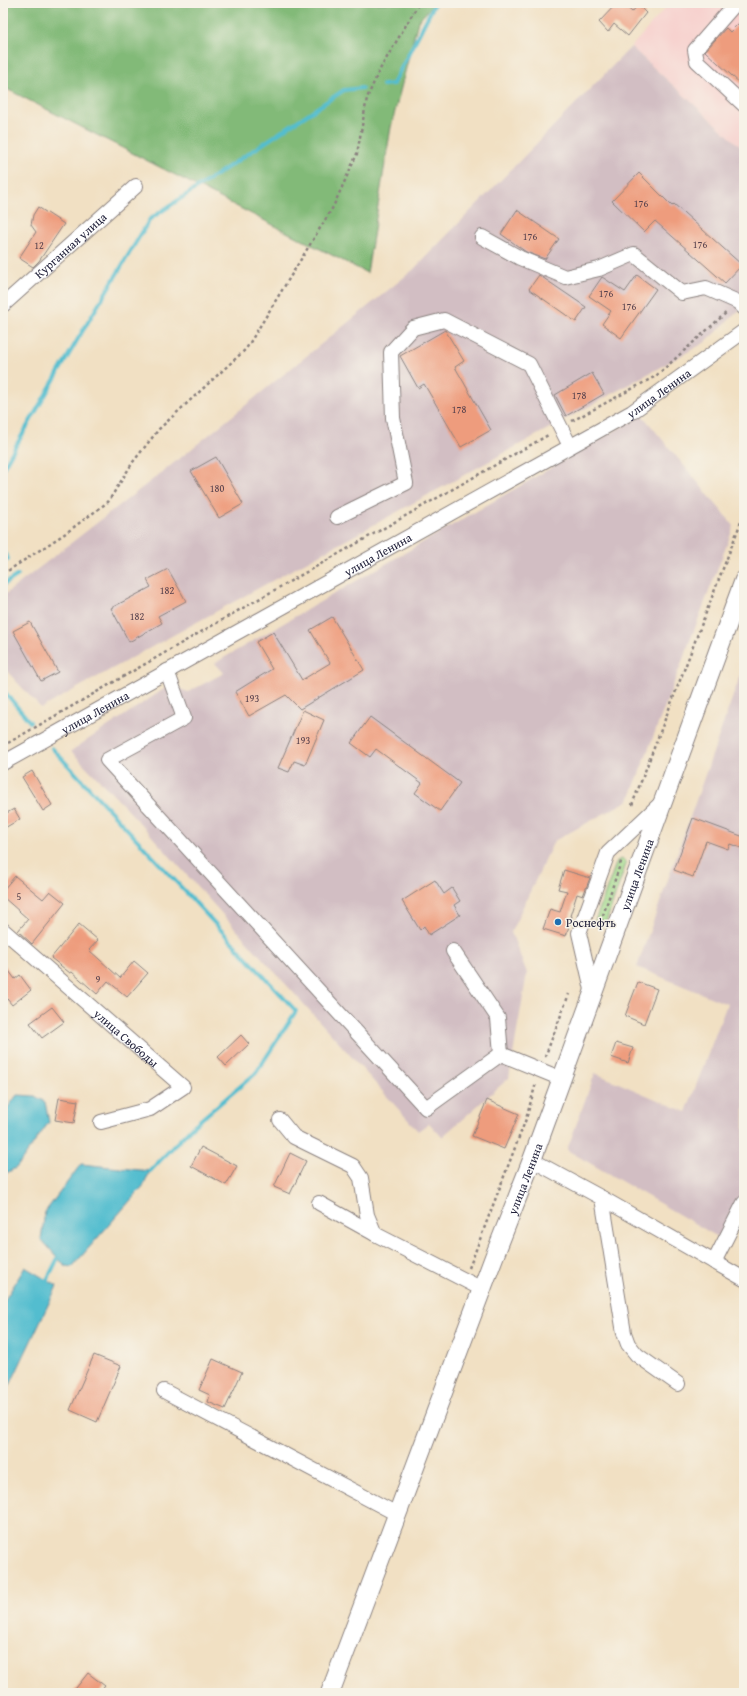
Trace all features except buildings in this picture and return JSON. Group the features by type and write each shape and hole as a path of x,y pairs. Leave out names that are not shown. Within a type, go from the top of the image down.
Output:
{"main road":[{"name":"улица Ленина","path":"330,1693 532,1160 744,580"}],"street":[{"path":"736,3 695,50 697,61 744,105"},
{"name":"Курганная улица","path":"3,305 136,186"},
{"path":"482,237 520,258 565,277 599,269 634,254 682,293 706,288 741,305"},
{"path":"337,517 406,483 393,418 391,352 413,328 444,320 529,364 570,446"},
{"name":"улица Ленина","path":"3,763 632,412 744,331"},
{"path":"167,671 184,718 107,760 426,1108 501,1054"},
{"path":"593,994 579,933 608,853 663,801"},
{"name":"улица Свободы","path":"3,930 183,1087 150,1109 101,1122"},
{"path":"453,951 498,1018 501,1054"},
{"path":"501,1054 562,1079"},
{"path":"280,1120 294,1137 353,1166 361,1178 367,1215 375,1234"},
{"path":"532,1160 602,1198 744,1280"},
{"path":"602,1198 624,1333 628,1344 637,1355 678,1384"},
{"path":"319,1203 375,1234 482,1289"},
{"path":"714,1262 744,1203"},
{"path":"164,1391 397,1514"}],"path":[{"path":"3,574 63,535 108,502 133,462 159,429 246,349 333,207 357,154 367,98 379,71 419,3"},
{"path":"3,746 227,616 656,376 741,305"},
{"path":"632,805 744,514"},
{"path":"598,926 622,859"},
{"path":"464,1280 526,1119 540,1070 569,994"}],"shaded area":[{"path":"670,3 744,3 744,150 631,47"},
{"path":"631,47 744,150 744,306 704,343 41,708 3,667 3,596 179,459 413,270"},
{"path":"642,415 734,526 629,800 554,841 511,932 527,973 509,1078 442,1137 429,1123 418,1131 128,810 71,751 170,685 188,692 224,673 215,663"},
{"path":"744,665 744,1190 718,1237 567,1150 595,1073 686,1112 727,1004 637,967"}],"green space":[{"path":"3,3 435,3 418,21 391,127 367,273 3,87"},
{"path":"621,859 624,860 626,864 605,925 600,927 597,926 595,921 617,861"}],"water":[{"path":"17,1095 35,1096 45,1102 49,1122 17,1167 3,1175 3,1114"},
{"path":"81,1164 150,1171 144,1185 72,1267 65,1266 41,1239 45,1212"},
{"path":"25,1267 57,1286 10,1385 3,1385 3,1303"}],"waterway":[{"path":"383,85 393,84 435,3"},
{"path":"3,468 150,219 344,90 362,88"},
{"path":"3,552 8,559"},
{"path":"3,585 18,575"},
{"path":"3,690 30,722"},
{"path":"52,748 296,1011 256,1073 192,1127 150,1171"},
{"path":"47,1280 58,1258"}],"place":[{"name":"Роснефть","path":"558,922"}]}
